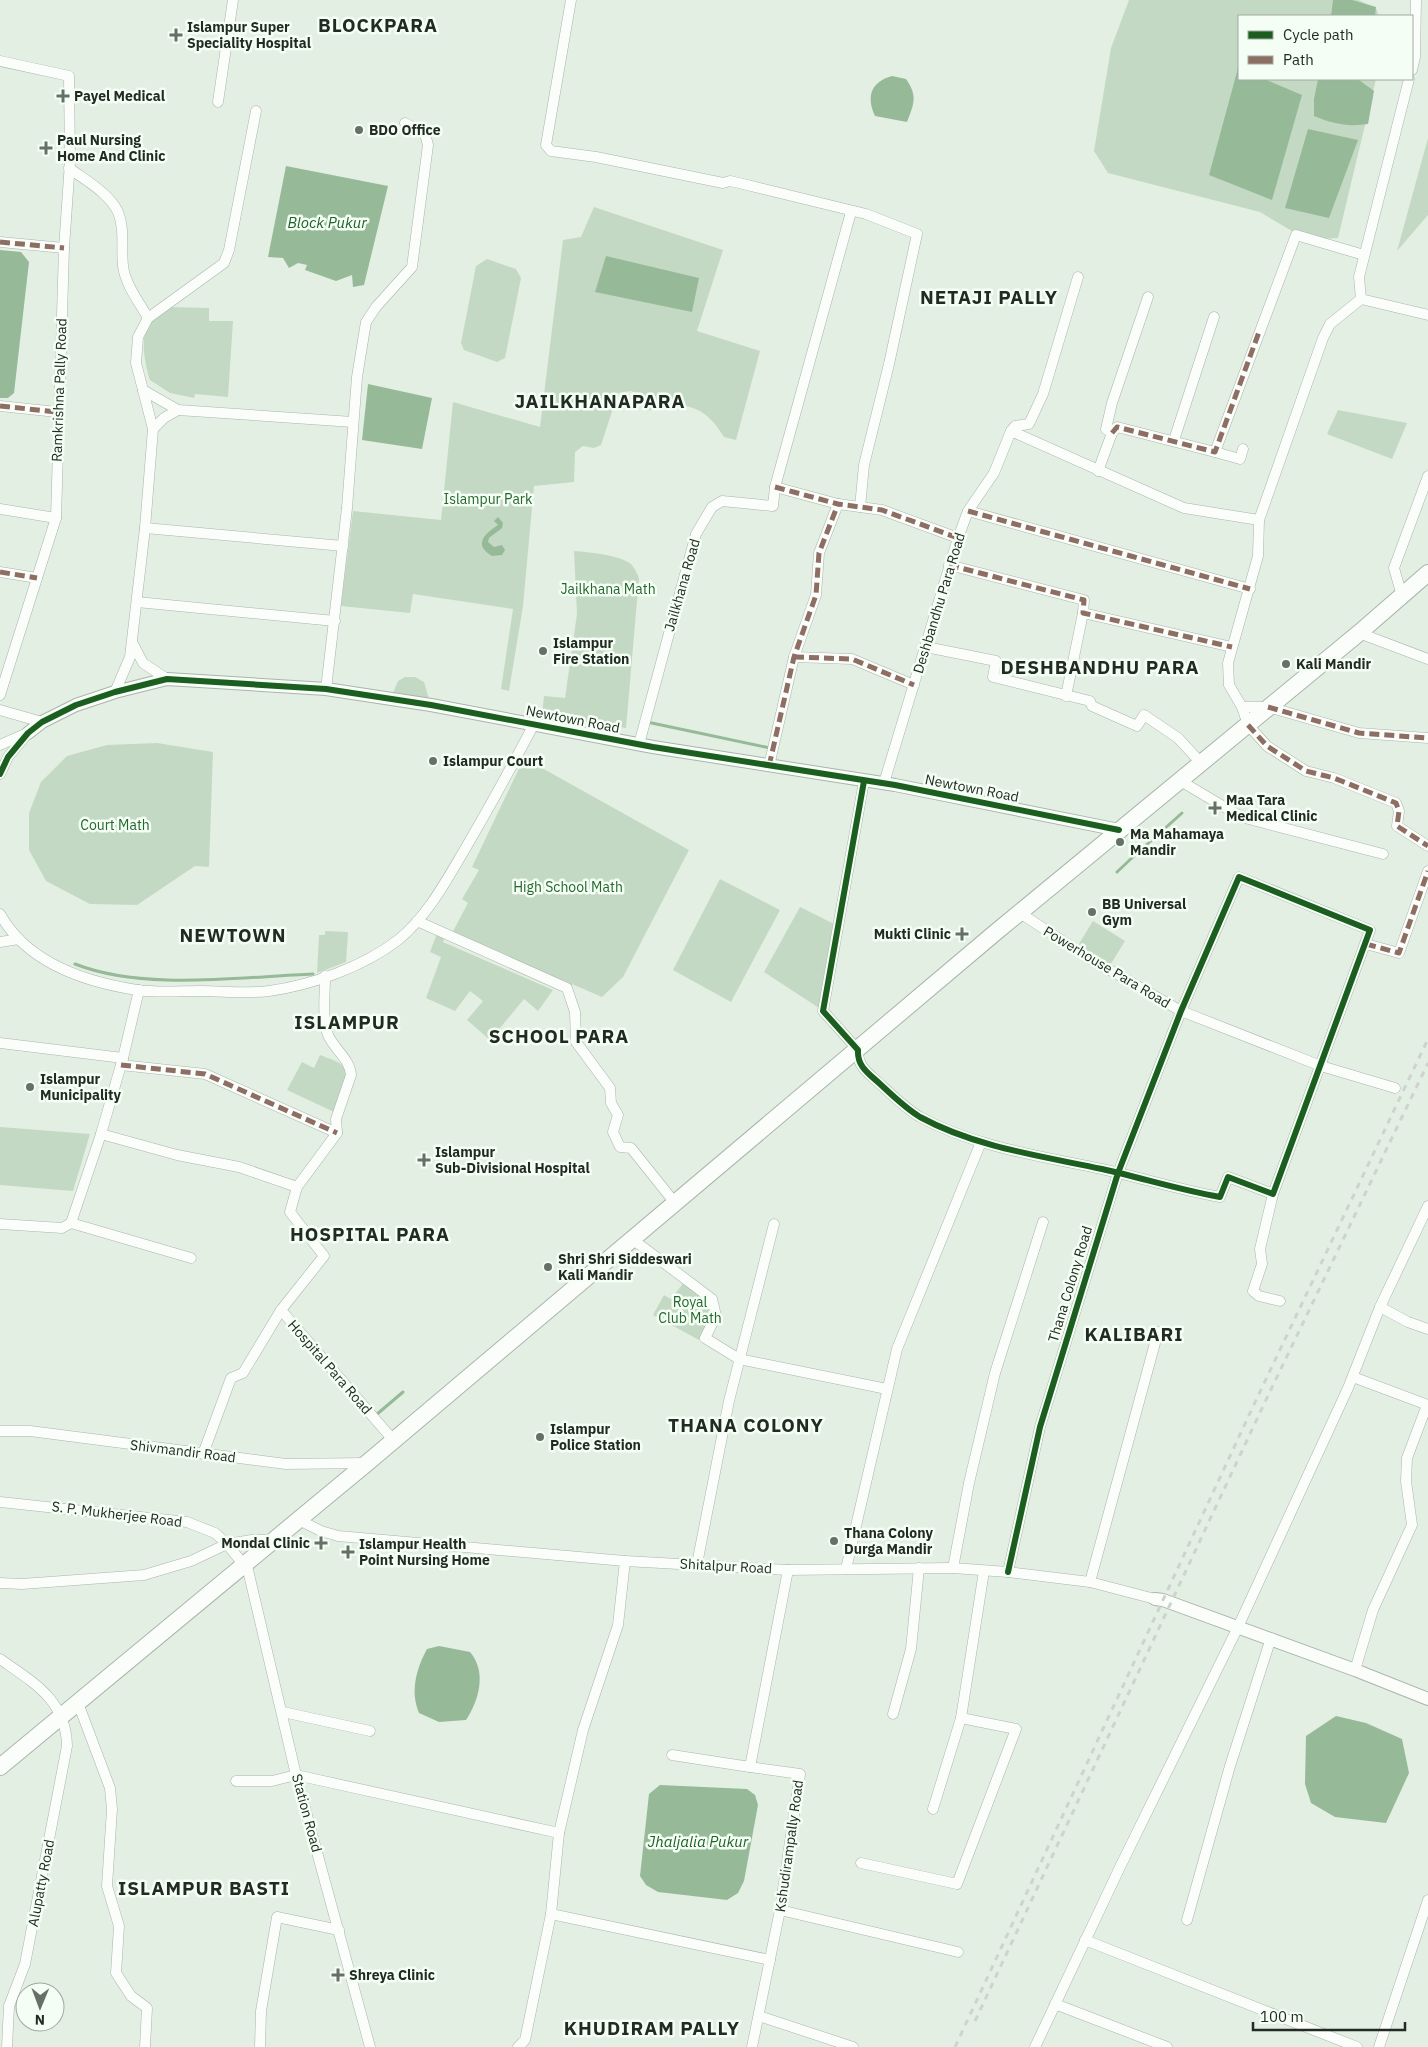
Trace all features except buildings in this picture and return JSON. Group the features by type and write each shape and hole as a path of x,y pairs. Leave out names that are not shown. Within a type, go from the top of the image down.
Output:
{"main road":[{"path":"0,1767 78,1703 246,1572 274,1540 394,1441 1020,912 1359,633 1428,573"}],"street":[{"path":"218,102 233,0"},
{"path":"571,0 546,145 551,151 596,157 723,184 730,181 740,183 866,214 916,234 889,364 864,465 860,507"},
{"path":"1413,66 1415,57 1416,0"},
{"name":"Ramkrishna Pally Road","path":"0,61 69,76 69,168 64,248 56,518 0,695"},
{"path":"1361,299 1359,277 1410,80"},
{"path":"115,692 130,657 133,643 153,429 136,363 138,337 148,318 224,263 230,250 256,111"},
{"path":"326,689 344,546 356,377 366,322 376,307 412,267 428,145 425,134 405,122"},
{"path":"69,168 103,194 117,210 122,225 123,268 134,294 148,318"},
{"path":"850,212 775,487 838,504 882,510 958,538"},
{"path":"1214,452 1296,235 1364,255"},
{"path":"0,242 64,248"},
{"path":"1078,277 1043,394 1029,424 1015,426 1011,431 1184,508 1259,520"},
{"path":"1112,433 1106,429 1112,403 1148,297"},
{"path":"1361,299 1428,315"},
{"path":"1361,299 1330,324 1323,338 1259,520 1258,556 1228,663 1229,685 1242,707 1248,725 1267,746 1306,771 1334,778 1396,803 1399,811 1397,826 1428,846"},
{"path":"1174,440 1214,317"},
{"path":"143,390 178,410 354,422"},
{"path":"0,406 58,412"},
{"path":"153,429 164,418 178,410"},
{"path":"1098,470 1112,433 1117,427 1174,440 1240,459 1243,449"},
{"name":"Deshbandhu Para Road","path":"884,783 926,647 948,565 968,511 994,473 1011,431"},
{"path":"1402,596 1394,568 1428,476"},
{"name":"Jailkhana Road","path":"639,744 696,534 712,507 722,501 773,506 775,487"},
{"path":"769,766 794,657 816,595 819,553 838,504"},
{"path":"0,508 56,518"},
{"path":"968,511 1250,589"},
{"path":"145,528 344,546"},
{"path":"948,565 1084,600 1066,696"},
{"path":"0,572 37,578"},
{"path":"137,602 335,621"},
{"path":"1083,613 1232,647"},
{"path":"1359,633 1428,659"},
{"path":"133,643 143,663 168,679"},
{"path":"926,647 996,661 992,677 1090,701 1092,706 1137,726 1144,716 1178,738 1200,763"},
{"path":"794,657 852,659 914,685"},
{"name":"Newtown Road","path":"28,733 42,722 76,705 115,692 168,679 326,689 431,705 769,766 884,783 1119,830"},
{"path":"1242,707 1268,707 1359,732 1428,738"},
{"path":"0,710 42,722"},
{"path":"0,914 19,939 35,954 67,972 139,990 259,992 285,988 325,976 370,957 398,939 417,921 445,884 534,724"},
{"path":"0,745 28,733"},
{"path":"0,774 8,757 28,733"},
{"path":"1179,780 1236,814 1249,819 1384,854"},
{"path":"864,781 823,1011 858,1050 857,1060 863,1068 897,1100 926,1120 981,1142 1118,1173 1184,1191 1220,1197 1228,1177 1273,1194"},
{"path":"1280,1301 1259,1296 1253,1291 1262,1264 1260,1249 1273,1194 1366,944 1398,953 1428,871"},
{"name":"Thana Colony Road","path":"1008,1572 1040,1427 1118,1173 1181,1011 1239,876 1370,930 1366,944"},
{"name":"Powerhouse Para Road","path":"1020,912 1087,958 1181,1011 1321,1066 1395,1088"},
{"path":"417,921 567,988 575,1012 576,1042 610,1088 612,1103 618,1115 613,1132 620,1147 631,1148 675,1203"},
{"path":"0,942 19,939"},
{"path":"0,1043 205,1074 337,1133 336,1119 351,1075 350,1068 332,1042 326,1028 325,976"},
{"path":"0,1224 62,1228 71,1223 101,1134 122,1062 139,990"},
{"name":"Hospital Para Road","path":"337,1133 297,1187 290,1212 324,1256 281,1310 394,1441"},
{"path":"101,1134 177,1156 240,1167 297,1187"},
{"path":"846,1569 897,1349 981,1142"},
{"path":"1035,2047 1238,1627 1353,1378 1380,1307 1428,1206"},
{"path":"953,1568 969,1483 995,1373 1043,1222"},
{"path":"71,1223 190,1258"},
{"path":"697,1564 739,1359 774,1224"},
{"path":"632,1239 712,1299 716,1316 704,1338 739,1359 887,1389"},
{"path":"1380,1307 1408,1322 1428,1329"},
{"path":"203,1454 231,1378 243,1373 281,1310"},
{"path":"1090,1582 1158,1332"},
{"path":"1353,1378 1428,1405 1407,1458 1406,1481 1412,1525 1373,1610 1355,1670"},
{"name":"Shivmandir Road","path":"0,1431 30,1431 286,1464 367,1463"},
{"name":"S. P. Mukherjee Road","path":"0,1502 187,1522 215,1533 227,1544 246,1572"},
{"name":"Shitalpur Road","path":"299,1520 321,1531 338,1536 625,1561 788,1570 953,1568 1008,1572 1090,1582 1155,1599"},
{"path":"0,1583 22,1584 144,1575 191,1561 227,1544 252,1540 274,1540"},
{"path":"518,2047 525,2040 551,1914 559,1833 583,1730 618,1625 625,1561"},
{"path":"893,1714 911,1648 919,1568"},
{"path":"672,1755 750,1767 788,1570"},
{"path":"933,1810 961,1718 984,1571"},
{"name":"Station Road","path":"246,1572 283,1712 296,1775 370,2047"},
{"path":"1155,1599 1271,1638 1428,1699"},
{"path":"1187,1920 1230,1766 1271,1638"},
{"path":"0,1658 46,1691 62,1717"},
{"path":"78,1703 110,1788 112,1808 107,1886 119,1926 116,1973 131,1996 146,2008 145,2047"},
{"path":"283,1712 370,1731"},
{"name":"Alupatty Road","path":"7,2047 9,2006 25,1964 67,1746 62,1717"},
{"path":"861,1863 957,1884 1016,1729 961,1718"},
{"name":"Kshudirampally Road","path":"750,1767 800,1774 780,1910 752,2047"},
{"path":"236,1781 272,1781 296,1775 559,1833"},
{"path":"1378,2047 1428,1900"},
{"path":"780,1910 958,1952"},
{"path":"551,1914 770,1960"},
{"path":"260,2047 261,2011 277,1917 339,1930"},
{"path":"1086,1940 1357,2047"},
{"path":"1055,2004 1167,2047"},
{"path":"759,2016 853,2047"}],"green space":[{"path":"1129,0 1358,0 1376,8 1379,15 1238,15 1238,80 1376,80 1338,238 1307,240 1260,212 1108,173 1094,151 1111,48"},
{"path":"1428,138 1428,215 1397,251"},
{"name":"Islampur Park","path":"594,207 723,250 697,331 760,351 736,440 724,437 709,417 700,411 682,406 671,406 647,411 641,395 631,391 618,393 601,445 594,448 583,446 575,452 574,482 534,486 523,606 509,691 501,689 513,609 413,594 410,613 341,606 353,511 441,520 453,402 540,427 563,240 581,237"},
{"path":"487,259 516,269 521,278 505,358 497,362 464,350 461,343 476,266"},
{"path":"169,307 209,308 209,321 233,321 228,397 195,394 194,398 170,393 150,380 145,359 145,335 150,322"},
{"path":"1338,410 1407,423 1392,459 1327,434"},
{"name":"Jailkhana Math","path":"574,551 604,554 619,558 632,565 639,578 626,728 542,715 544,696 565,698 577,614"},
{"path":"405,677 415,677 424,682 429,699 393,693 398,681"},
{"name":"Court Math","path":"157,743 213,752 209,867 195,866 137,905 90,904 46,881 29,850 29,813 41,782 67,756 107,745"},
{"name":"High School Math","path":"524,758 689,850 623,977 602,997 572,984 571,988 451,935 468,903 462,899 479,870 472,867"},
{"path":"720,879 780,910 731,1002 673,970"},
{"path":"800,907 834,924 819,1008 764,972"},
{"path":"1093,921 1125,941 1109,967 1077,947"},
{"path":"325,931 348,932 346,962 317,973 319,935 325,935"},
{"path":"437,933 445,937 443,942 553,990 538,1011 524,999 490,1040 467,1020 483,1001 470,991 455,1011 426,998 441,957 430,952"},
{"path":"320,1055 337,1062 345,1069 346,1081 334,1112 287,1090 302,1062 314,1068"},
{"path":"0,1127 90,1134 73,1191 0,1185"},
{"name":"Royal Club Math","path":"685,1281 710,1301 712,1316 699,1340 653,1315 664,1295 671,1299"}],"water":[{"path":"1333,0 1352,0 1376,7 1375,15 1331,15"},
{"path":"1238,68 1238,80 1266,80 1302,95 1272,200 1209,175"},
{"path":"892,76 906,79 912,90 914,100 907,122 875,116 872,109 871,96 875,86"},
{"path":"1318,80 1359,80 1374,91 1368,124 1341,124 1314,116 1314,99"},
{"path":"1308,129 1358,140 1329,218 1285,208"},
{"name":"Block Pukur","path":"286,166 388,186 364,285 353,287 352,275 336,281 305,270 307,265 298,263 289,268 283,258 268,257"},
{"path":"0,250 21,252 29,262 14,393 8,398 0,398"},
{"path":"606,256 699,278 692,312 595,292"},
{"path":"368,384 432,398 422,449 362,440"},
{"path":"498,517 503,523 502,528 489,538 488,542 494,547 502,545 505,550 502,555 492,556 486,552 482,543 486,535 498,525 494,521"},
{"path":"439,1646 470,1652 478,1668 480,1677 477,1695 466,1720 439,1722 419,1713 416,1705 415,1689 420,1664 427,1649"},
{"path":"1336,1716 1366,1723 1402,1739 1409,1773 1386,1823 1335,1817 1311,1803 1305,1784 1306,1736"},
{"name":"Jhaljalia Pukur","path":"660,1785 747,1789 755,1795 758,1805 744,1881 738,1893 727,1900 658,1892 646,1885 640,1876 649,1794"}],"waterway":[{"path":"647,722 770,748"},
{"path":"1143,848 1182,813"},
{"path":"1117,872 1136,854"},
{"path":"75,964 102,972 161,980 313,974"},
{"path":"376,1415 403,1392"}],"railway":[{"path":"955,2047 1257,1398 1428,1039"},
{"path":"975,2021 1264,1404 1428,1063"}],"marked path":[{"path":"0,242 64,248"},
{"path":"1112,433 1117,427 1215,452 1259,332"},
{"path":"0,406 57,412"},
{"path":"775,487 838,504 882,510 958,538"},
{"path":"769,766 794,657 816,595 819,553 838,504"},
{"path":"968,511 1250,589"},
{"path":"949,565 1084,600 1083,613 1232,647"},
{"path":"0,572 37,578"},
{"path":"794,657 852,659 914,685"},
{"path":"1268,707 1359,733 1428,738"},
{"path":"1248,725 1267,746 1306,771 1334,778 1396,803 1399,811 1397,826 1428,846"},
{"path":"1366,944 1399,953 1428,871"},
{"path":"121,1065 205,1074 337,1133"}],"cycle path":[{"path":"0,774 8,757 28,733 42,722 76,705 115,692 167,679 326,689 431,705 653,747 895,785 1119,830"},
{"path":"864,781 823,1011 858,1050 859,1060 864,1069 904,1105 920,1117 941,1127 986,1143 1032,1155 1117,1172 1132,1176 1176,1187 1190,1191 1220,1197 1228,1177 1273,1194 1370,930 1239,877 1181,1011 1118,1173 1040,1427 1008,1572"}],"place":[{"name":"Islampur Super Speciality Hospital","path":"176,35"},
{"name":"Payel Medical","path":"63,96"},
{"name":"BDO Office","path":"359,130"},
{"name":"Paul Nursing Home And Clinic","path":"46,148"},
{"name":"Islampur Fire Station","path":"543,651"},
{"name":"Kali Mandir","path":"1286,664"},
{"name":"Islampur Court","path":"433,761"},
{"name":"Maa Tara Medical Clinic","path":"1215,808"},
{"name":"Ma Mahamaya Mandir","path":"1120,842"},
{"name":"BB Universal Gym","path":"1092,912"},
{"name":"Mukti Clinic","path":"962,934"},
{"name":"Islampur Municipality","path":"30,1087"},
{"name":"Islampur Sub-Divisional Hospital","path":"424,1160"},
{"name":"Shri Shri Siddeswari Kali Mandir","path":"548,1267"},
{"name":"Islampur Police Station","path":"540,1437"},
{"name":"Thana Colony Durga Mandir","path":"834,1541"},
{"name":"Mondal Clinic","path":"321,1543"},
{"name":"Islampur Health Point Nursing Home","path":"348,1552"},
{"name":"Shreya Clinic","path":"338,1975"}],"district":[{"name":"BLOCKPARA","path":"378,25"},
{"name":"NETAJI PALLY","path":"989,297"},
{"name":"JAILKHANAPARA","path":"600,401"},
{"name":"DESHBANDHU PARA","path":"1100,667"},
{"name":"NEWTOWN","path":"233,935"},
{"name":"ISLAMPUR","path":"347,1022"},
{"name":"SCHOOL PARA","path":"559,1036"},
{"name":"HOSPITAL PARA","path":"370,1234"},
{"name":"KALIBARI","path":"1134,1334"},
{"name":"THANA COLONY","path":"746,1425"},
{"name":"ISLAMPUR BASTI","path":"204,1888"},
{"name":"KHUDIRAM PALLY","path":"652,2028"}]}
